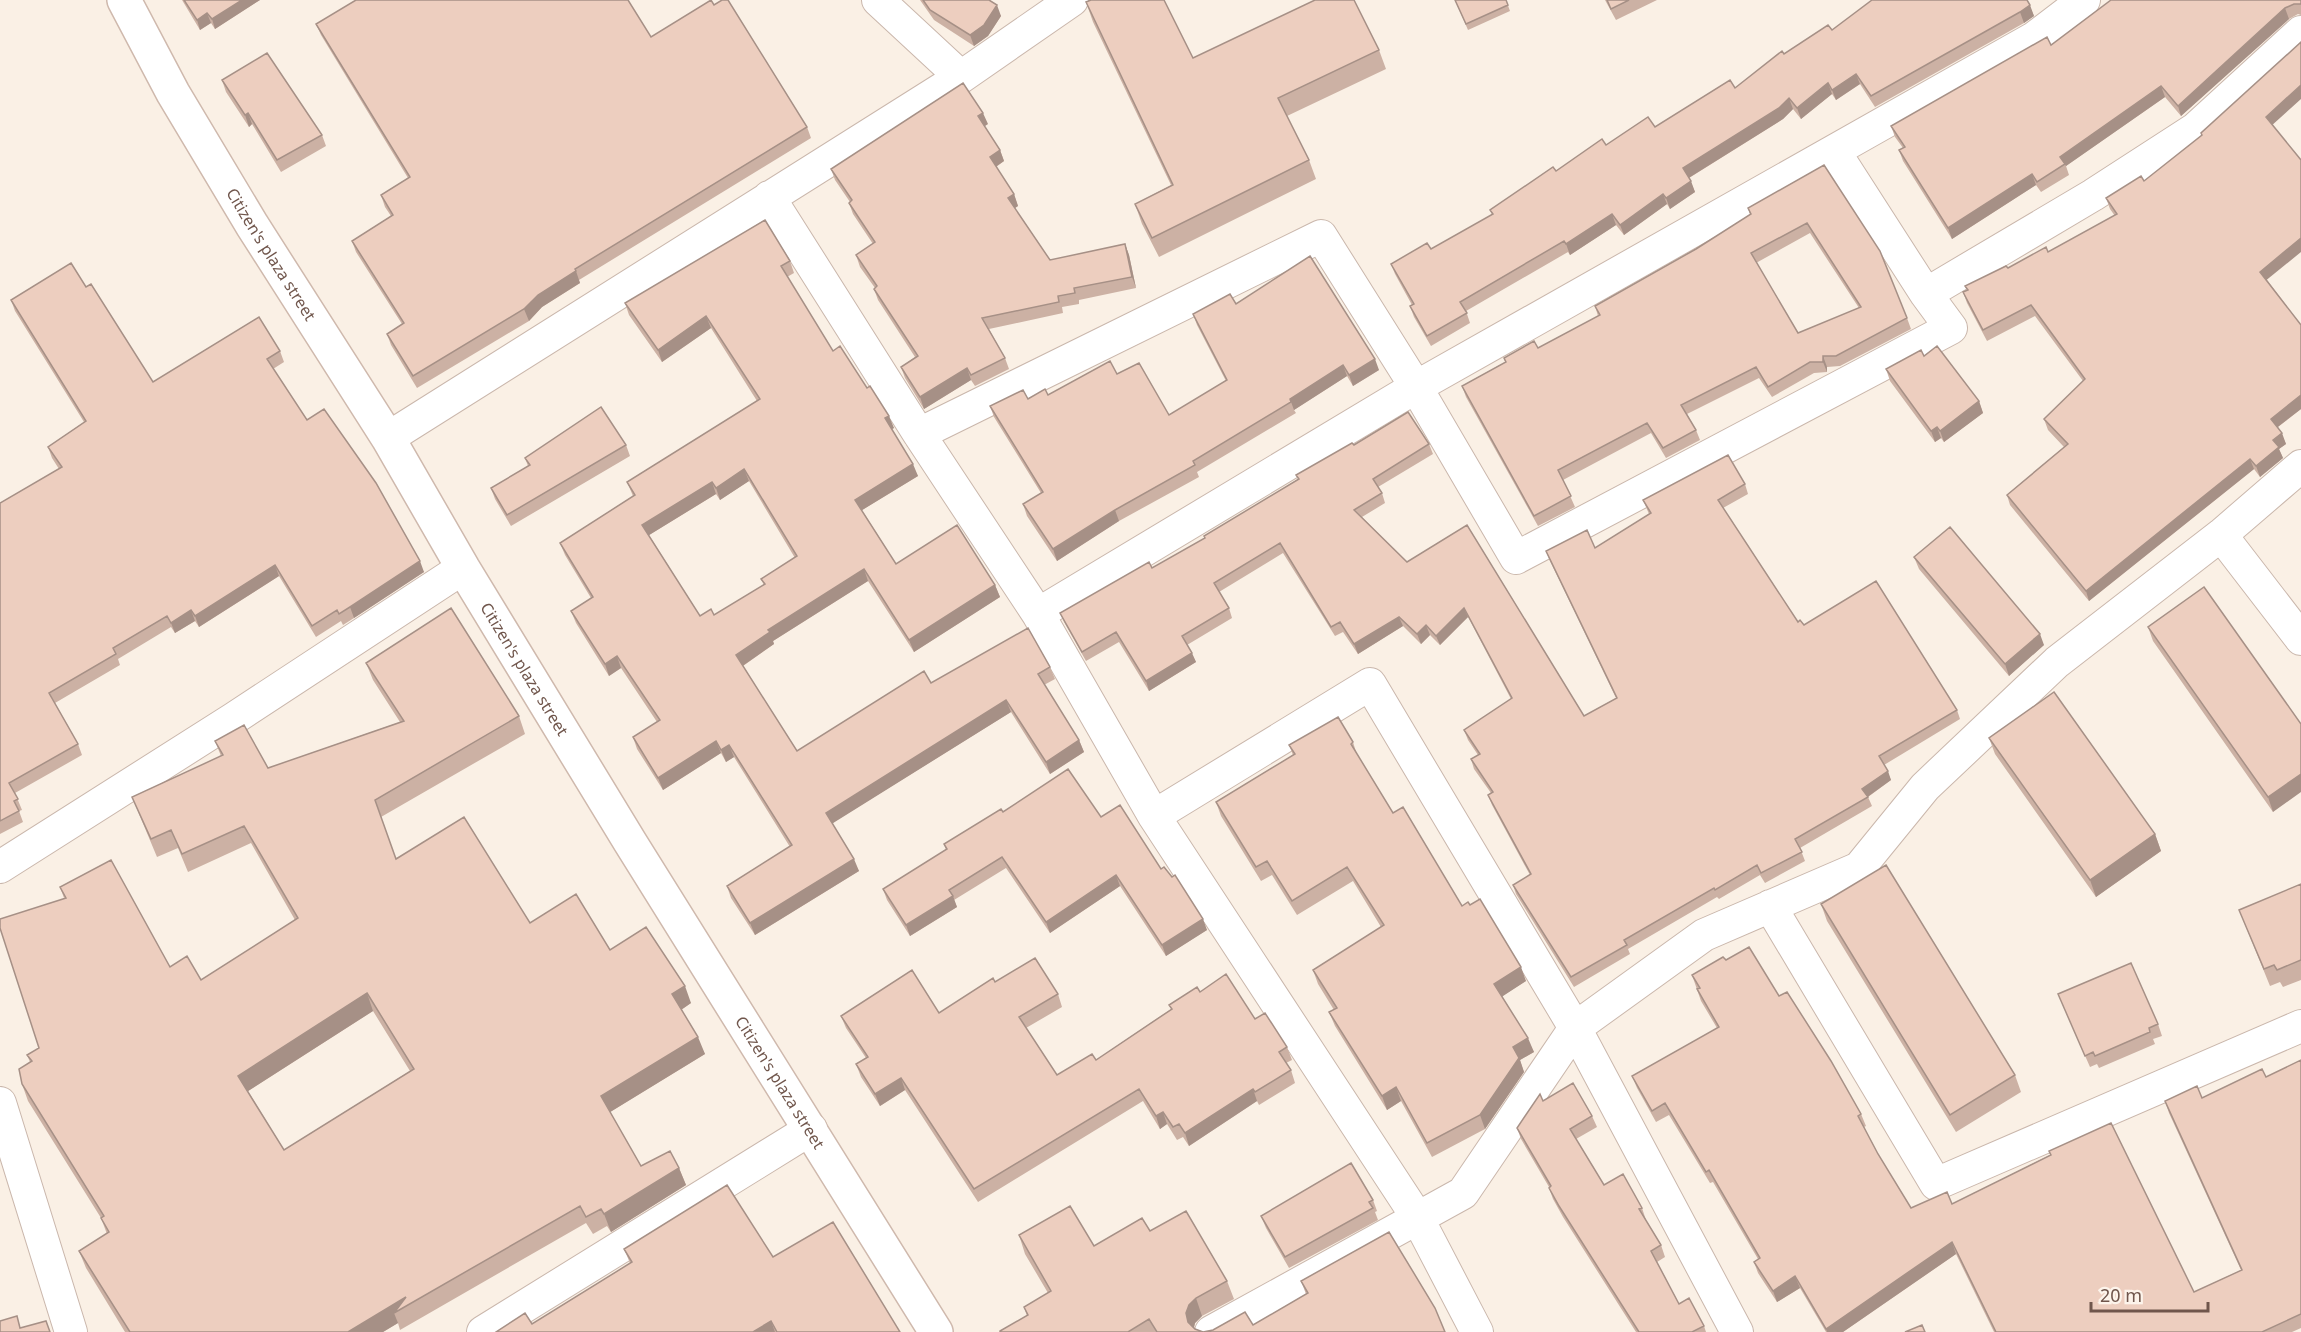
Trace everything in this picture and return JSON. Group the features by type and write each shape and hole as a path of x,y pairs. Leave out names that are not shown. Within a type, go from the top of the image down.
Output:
{"street":[{"name":"Citizen's plaza street","path":"124,0 173,93 252,225 388,438 463,568 936,1332"},
{"path":"878,0 961,77"},
{"path":"388,438 961,77 1072,0"},
{"path":"1038,614 1416,387 2034,38 2084,0"},
{"path":"1926,294 2093,195 2194,129 2301,32"},
{"path":"919,434 1321,236 1416,387 1516,558 1951,328 1926,294 1834,151"},
{"path":"769,197 919,434 1038,614 1154,816 1417,1217 1477,1332"},
{"path":"1211,1332 1463,1193 1575,1028 1704,935 1859,868 1925,787 2057,662 2221,536 2301,466"},
{"path":"2221,536 2301,639"},
{"path":"0,867 233,719 463,568"},
{"path":"1154,816 1370,684 1575,1028 1737,1332"},
{"path":"1770,906 1936,1184 2301,1026"},
{"path":"0,1104 71,1332"},
{"path":"483,1332 811,1129"}],"building":[{"path":"184,0 242,0 212,19 207,13 197,20"},
{"path":"356,0 628,0 651,37 711,0 714,5 722,0 728,0 807,127 575,269 576,271 538,295 524,309 413,376 387,334 404,323 352,241 393,215 381,195 410,177 316,24"},
{"path":"923,0 989,0 997,5 984,25 970,35 930,10"},
{"path":"1091,0 1164,0 1193,58 1315,0 1354,0 1379,50 1278,98 1309,160 1152,238 1135,204 1173,185 1086,2"},
{"path":"1455,0 1506,0 1508,5 1466,24"},
{"path":"1607,0 1629,0 1611,9"},
{"path":"1872,0 2027,0 2030,5 1871,96 1856,74 1832,90 1828,83 1797,108 1789,98 1779,108 1683,168 1691,181 1666,198 1663,194 1620,225 1612,214 1566,244 1564,241 1460,302 1467,313 1427,336 1410,306 1414,304 1391,264 1427,243 1431,249 1493,214 1490,210 1553,167 1556,171 1602,139 1606,145 1648,117 1655,127 1730,80 1735,88 1782,51 1784,54 1828,25 1832,30"},
{"path":"2111,0 2301,0 2301,4 2285,8 2178,106 2161,86 2060,157 2065,164 2037,182 2032,174 1948,228 1899,150 1905,147 1891,126 2047,37 2051,45"},
{"path":"2301,42 2301,85 2266,117 2301,160 2301,238 2260,272 2301,325 2301,395 2271,419 2282,433 2273,440 2279,447 2256,466 2250,459 2086,591 2007,495 2068,444 2044,419 2085,379 2031,305 1983,330 1963,292 1968,290 1965,286 2006,266 2008,268 2046,247 2048,252 2117,214 2106,198 2141,176 2144,181 2202,135 2201,133"},
{"path":"267,53 322,135 277,160 248,113 245,115 222,80"},
{"path":"963,83 983,113 978,116 1000,150 990,157 1014,194 1008,198 1050,260 1125,244 1132,277 1074,288 1075,293 1058,296 1059,302 982,318 1005,358 971,375 967,368 920,397 901,367 918,356 874,289 877,286 856,255 875,242 849,203 852,200 831,169"},
{"path":"1824,165 1880,251 1907,318 1836,356 1823,356 1823,362 1810,362 1768,387 1756,367 1681,405 1696,430 1663,448 1647,423 1558,470 1571,496 1534,516 1462,386 1506,362 1504,358 1534,341 1538,348 1600,315 1595,306 1696,249 1751,214 1748,208","holes":["1807,223 1861,307 1798,333 1751,253"]},
{"path":"765,220 790,261 781,266 833,351 840,346 867,388 870,386 889,416 885,418 913,464 855,500 896,564 957,525 995,585 909,640 864,569 768,630 770,632 736,655 797,751 924,671 931,683 1028,628 1050,667 1038,674 1079,740 1046,762 1006,700 826,813 854,859 750,923 727,886 792,845 729,745 721,750 716,741 658,778 633,737 660,720 617,656 605,664 571,611 593,597 560,543 635,495 627,482 760,399 706,316 658,350 625,303","holes":["744,469 797,556 761,579 765,584 714,615 711,609 700,616 642,525 712,482 716,488"]},
{"path":"1310,256 1375,359 1349,375 1343,365 1290,399 1291,402 1193,461 1195,465 1115,510 1053,549 1023,504 1043,492 990,406 1023,390 1028,399 1045,389 1048,395 1110,361 1117,374 1139,363 1169,415 1227,380 1193,314 1230,294 1236,304"},
{"path":"71,263 86,287 91,284 153,382 259,317 280,351 267,359 307,420 324,409 376,483 420,561 339,614 337,610 312,626 275,565 195,616 191,610 171,623 167,616 113,648 116,654 49,693 78,744 9,783 18,799 14,801 19,811 0,821 0,503 62,467 48,447 86,421 11,300"},
{"path":"1937,346 1979,401 1940,431 1937,427 1931,431 1886,369 1921,350 1924,356"},
{"path":"601,407 626,445 507,515 491,488 530,465 525,458"},
{"path":"1408,412 1429,444 1373,479 1382,493 1354,510 1407,562 1467,525 1584,716 1617,698 1546,551 1587,530 1595,548 1651,513 1643,500 1728,455 1745,484 1718,500 1798,622 1800,620 1804,625 1876,581 1957,710 1879,756 1888,771 1862,789 1868,797 1795,839 1802,852 1761,873 1757,865 1715,890 1714,888 1624,940 1627,945 1571,977 1513,885 1531,874 1488,795 1493,792 1471,759 1480,754 1464,730 1512,698 1464,608 1436,636 1426,625 1417,634 1399,617 1354,644 1340,622 1331,627 1280,543 1214,583 1229,608 1182,636 1192,653 1146,681 1116,632 1082,652 1060,613 1149,562 1152,568 1205,538 1204,536 1299,479 1296,475 1352,443 1354,445"},
{"path":"1950,527 2040,634 2005,664 1914,557"},
{"path":"2204,587 2301,724 2301,774 2268,797 2148,627"},
{"path":"451,608 519,716 375,800 396,859 464,817 530,923 576,894 610,950 646,927 685,986 672,994 698,1037 601,1096 641,1166 670,1151 679,1168 604,1214 601,1209 586,1217 580,1206 394,1313 406,1297 348,1332 130,1332 79,1251 109,1232 101,1218 104,1216 22,1084 19,1069 32,1061 27,1055 39,1048 0,928 0,919 66,898 60,887 111,860 170,967 187,956 201,980 298,918 244,826 182,854 171,830 151,839 132,797 223,755 215,741 244,725 268,768 404,721 366,663","holes":["367,993 414,1069 284,1150 238,1076"]},
{"path":"2054,692 2155,834 2090,880 1989,738"},
{"path":"1338,717 1353,742 1351,744 1393,813 1403,807 1462,906 1468,902 1470,905 1480,899 1521,967 1494,984 1528,1038 1513,1047 1519,1058 1480,1115 1427,1143 1396,1087 1382,1096 1329,1012 1337,1008 1313,970 1384,925 1347,867 1292,901 1267,861 1256,867 1216,802 1295,754 1289,745"},
{"path":"1068,769 1101,817 1120,805 1161,869 1164,867 1172,877 1175,875 1203,919 1162,945 1116,875 1046,922 1002,857 949,890 953,896 906,925 883,889 947,849 944,844 1001,809 1003,812"},
{"path":"1886,865 2015,1075 1950,1115 1821,904"},
{"path":"2301,884 2301,960 2277,970 2274,965 2264,969 2239,910"},
{"path":"1749,947 1779,996 1787,992 1831,1061 1861,1114 1858,1116 1878,1154 1911,1208 1947,1192 1952,1204 2051,1155 2049,1151 2111,1123 2194,1292 2242,1270 2165,1101 2197,1086 2202,1098 2262,1069 2266,1077 2301,1060 2301,1314 2262,1332 1996,1332 1952,1242 1826,1329 1795,1276 1773,1291 1754,1262 1760,1258 1709,1170 1706,1172 1665,1103 1652,1111 1632,1076 1719,1027 1697,989 1700,988 1692,975 1723,957 1726,960"},
{"path":"1035,958 1058,994 1019,1017 1057,1075 1092,1054 1096,1060 1172,1009 1169,1005 1197,987 1200,992 1226,974 1255,1019 1265,1013 1287,1047 1279,1052 1291,1070 1255,1092 1253,1089 1185,1133 1179,1124 1173,1127 1163,1112 1156,1116 1139,1089 974,1189 901,1078 875,1094 856,1064 868,1057 841,1016 912,970 939,1013 993,978 995,982"},
{"path":"2131,963 2158,1024 2149,1028 2150,1032 2095,1056 2093,1052 2085,1056 2058,994"},
{"path":"1573,1083 1592,1116 1570,1129 1604,1185 1623,1174 1642,1208 1639,1209 1661,1245 1651,1251 1679,1304 1689,1298 1704,1326 1692,1332 1639,1332 1549,1188 1551,1186 1517,1128 1540,1094 1543,1101"},
{"path":"1351,1163 1373,1200 1369,1202 1373,1208 1285,1257 1261,1216"},
{"path":"727,1185 773,1257 833,1222 900,1332 777,1332 771,1321 753,1332 496,1332 525,1313 532,1324 632,1262 624,1249"},
{"path":"1070,1206 1094,1246 1142,1218 1150,1231 1186,1211 1227,1281 1196,1298 1189,1305 1186,1313 1188,1322 1195,1329 1203,1332 1157,1332 1149,1319 1128,1332 1000,1332 1028,1315 1024,1307 1051,1291 1019,1235"},
{"path":"1389,1232 1435,1308 1445,1332 1203,1332 1213,1330 1245,1312 1253,1325 1308,1293 1301,1281"},
{"path":"17,1316 20,1328 46,1321 50,1332 0,1332 0,1321"},
{"path":"1922,1325 1925,1332 1905,1332"}]}
